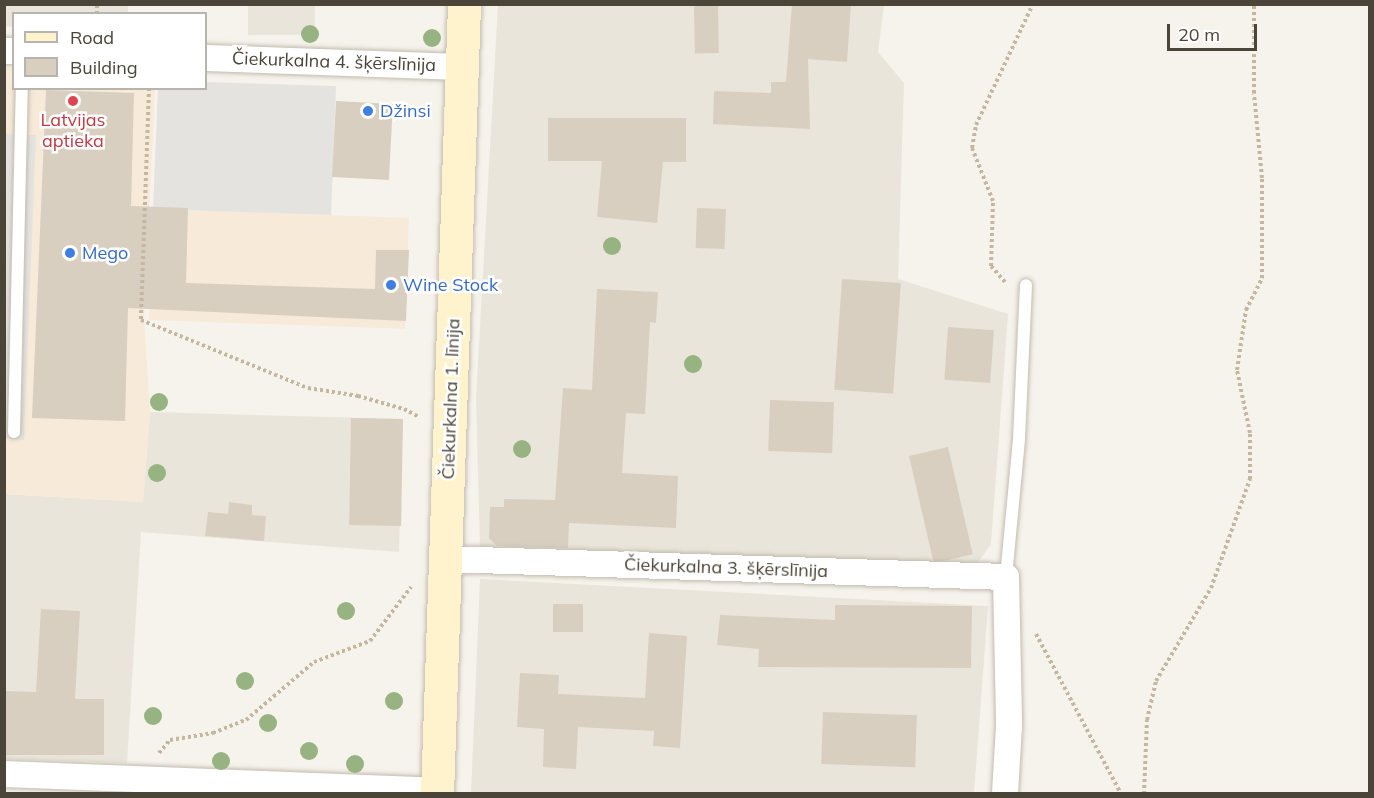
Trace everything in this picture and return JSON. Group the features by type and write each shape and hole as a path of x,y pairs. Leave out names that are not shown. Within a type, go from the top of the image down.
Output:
{"street":[{"name":"Čiekurkalna 1. līnija","path":"437,792 464,4"},
{"name":"Čiekurkalna 4. šķērslīnija","path":"207,58 462,67"},
{"name":"Čiekurkalna 3. šķērslīnija","path":"446,559 1006,577"},
{"path":"1005,794 1009,726 1006,577"},
{"path":"4,774 437,792"}],"lane":[{"path":"14,432 22,90"},
{"path":"1006,577 1018,439 1026,285"}],"path":[{"path":"1025,304 991,266 993,201 972,148 976,125 1033,4"},
{"path":"1144,794 1147,720 1156,681 1211,588 1250,479 1250,433 1237,370 1245,310 1262,278 1262,178 1254,93 1254,4"},
{"path":"149,90 141,320 308,388 393,406 424,420"},
{"path":"140,780 170,740 213,733 246,720 314,662 370,641 416,581"},
{"path":"1033,629 1121,794"}],"shaded area":[{"path":"5,4 128,5 128,12 12,12 12,27 5,26"},
{"path":"248,5 315,5 315,35 248,35"},
{"path":"498,5 884,5 878,52 904,83 898,279 1008,314 991,544 977,564 480,548 476,398"},
{"path":"4,68 12,68 12,90 155,90 144,319 150,412 143,502 5,494"},
{"path":"207,82 336,86 331,215 153,209 158,90 207,90"},
{"path":"4,134 36,135 24,440 5,439"},
{"path":"153,209 409,218 405,329 149,320"},
{"path":"150,412 403,419 399,552 141,532 127,763 5,759 4,494 143,502"},
{"path":"480,579 988,606 974,793 471,794"}],"building":[{"path":"792,4 851,4 847,62 808,59 810,129 713,124 714,91 771,93 771,82 786,82"},
{"path":"694,5 718,5 719,53 695,53"},
{"path":"46,90 134,93 131,206 188,208 186,283 375,289 376,250 409,250 406,321 128,308 125,421 32,418"},
{"path":"336,101 393,104 389,180 332,177"},
{"path":"548,118 686,118 686,162 663,162 657,223 597,217 602,161 548,161"},
{"path":"697,208 726,209 725,249 696,248"},
{"path":"842,279 901,283 893,394 834,390"},
{"path":"597,289 658,292 656,323 650,322 645,414 626,413 622,473 678,476 676,528 569,523 568,548 497,546 489,538 490,507 504,507 504,499 555,500 563,388 592,390"},
{"path":"948,327 994,330 990,383 944,380"},
{"path":"770,400 834,402 832,453 768,451"},
{"path":"351,418 403,419 401,526 349,525"},
{"path":"948,447 973,554 934,563 909,456"},
{"path":"229,502 252,505 252,515 266,516 264,541 205,536 208,512 228,514"},
{"path":"553,604 583,604 583,632 553,632"},
{"path":"835,605 972,606 971,668 758,667 759,649 717,645 720,615 835,620"},
{"path":"41,609 80,611 75,699 104,699 104,755 4,755 4,691 36,692"},
{"path":"649,633 687,636 680,748 653,746 654,731 578,727 576,769 543,767 544,729 517,727 520,673 559,675 558,694 645,698"},
{"path":"823,712 917,715 915,767 821,764"}],"place":[{"name":"Latvijas aptieka","path":"73,101"},
{"name":"Džinsi","path":"368,111"},
{"name":"Mego","path":"70,253"},
{"name":"Wine Stock","path":"391,285"}]}
